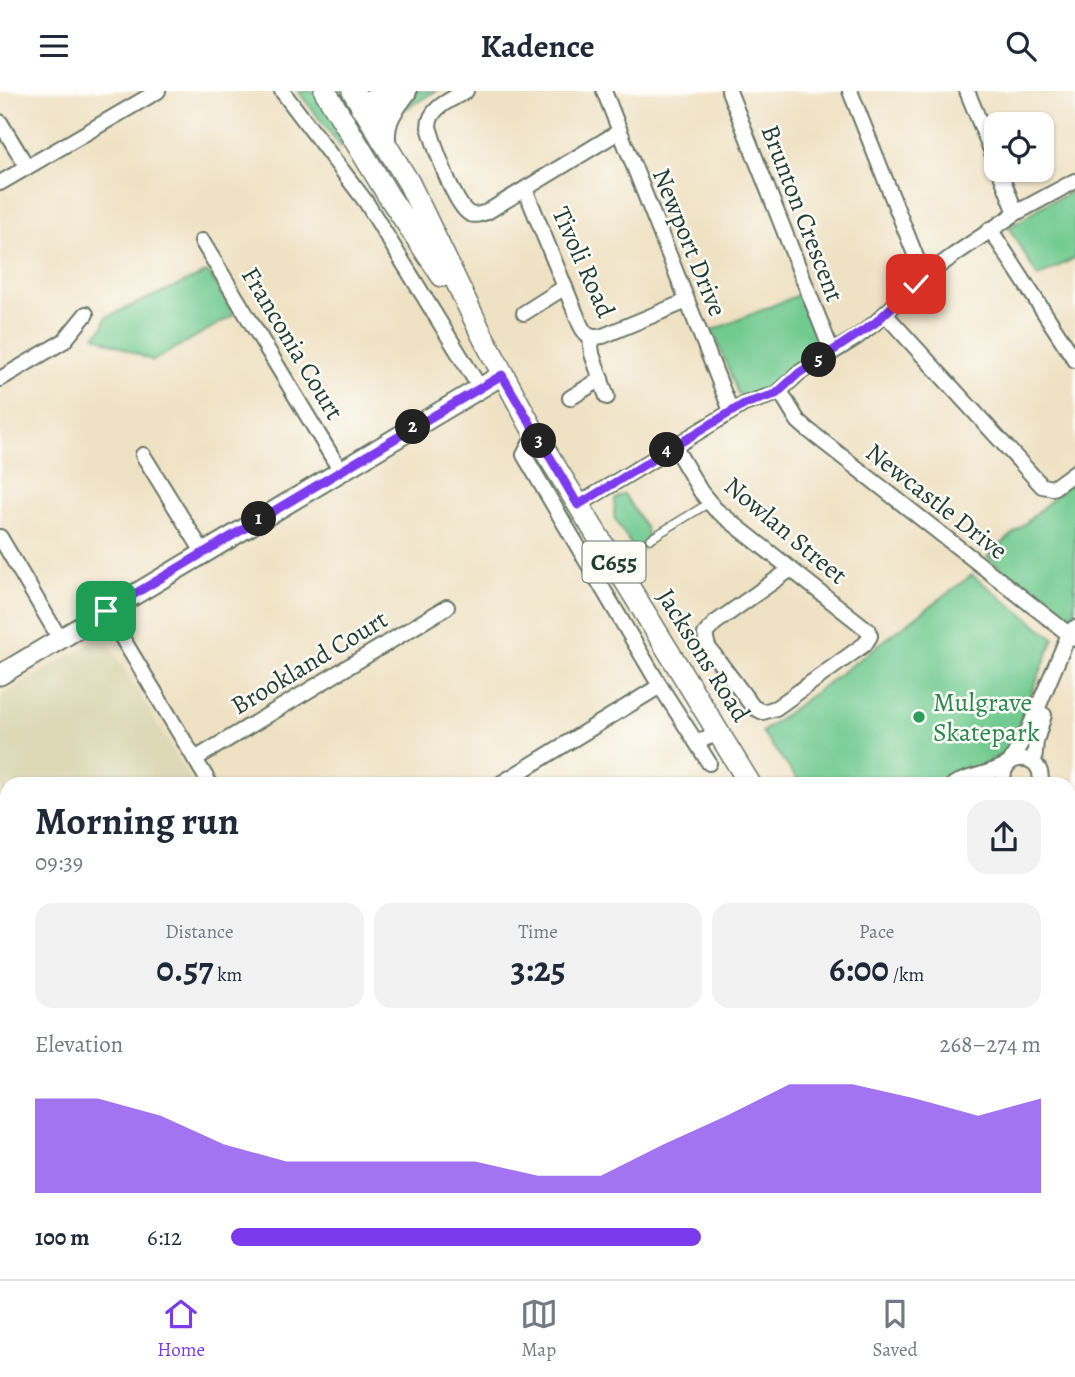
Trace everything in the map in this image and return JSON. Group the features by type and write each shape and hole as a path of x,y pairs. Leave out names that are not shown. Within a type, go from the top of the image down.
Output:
{"highway":[{"path":"344,103 388,91"},
{"path":"383,139 382,129 386,115 404,91"}],"main road":[{"name":"Jacksons Road","path":"344,103 383,139 409,183 502,375 535,434 746,777"},
{"name":"Jacksons Road","path":"344,103 387,195 483,337"}],"street":[{"path":"0,183 158,91"},
{"path":"282,91 366,202 480,388"},
{"path":"466,91 432,113 429,127 446,175 471,215 479,215 526,189 620,131"},
{"name":"Newport Drive","path":"604,91 731,411"},
{"name":"Brunton Crescent","path":"729,91 832,352"},
{"path":"850,91 924,277"},
{"path":"967,91 984,133"},
{"path":"0,122 27,167"},
{"path":"578,505 731,411 751,400 780,391 799,373 857,337 924,277 990,229 1075,181"},
{"path":"1004,182 1016,213"},
{"name":"Tivoli Road","path":"526,189 580,324 590,337 603,336 687,301"},
{"path":"990,229 1075,360"},
{"name":"Franconia Court","path":"202,241 340,470"},
{"path":"524,313 565,287"},
{"path":"0,379 64,341 86,314"},
{"path":"885,314 1042,486 1053,488 1075,472"},
{"path":"590,337 592,354 607,397"},
{"path":"0,675 502,375"},
{"path":"570,398 601,379"},
{"name":"Newcastle Drive","path":"780,391 798,421 807,429 1025,602 1073,635"},
{"path":"535,434 524,455 660,687 709,763"},
{"name":"Nowlan Street","path":"674,446 709,503 866,628 870,636 865,644 776,708 763,712 753,707 708,647 705,634 715,623 791,569"},
{"path":"143,455 203,552"},
{"path":"0,537 60,639"},
{"name":"Brookland Court","path":"195,759 447,607"},
{"path":"106,611 206,777"},
{"path":"1041,777 1034,762 1036,741 1042,719 1068,663 1073,635"},
{"path":"1002,777 1028,731 1073,635"},
{"path":"511,777 660,687"},
{"path":"696,742 720,733"},
{"path":"969,777 1000,769 1022,758 1034,762"}],"lane":[{"path":"648,541 709,503"}],"shaded area":[{"path":"100,638 107,640 189,777 0,777 0,697"}],"green space":[{"path":"298,91 436,91 341,147"},
{"path":"1075,191 1075,258 1038,277 1009,228 1049,202"},
{"path":"208,272 234,315 153,361 95,336 104,325 106,317"},
{"path":"803,293 826,349 791,371 781,383 748,397 738,394 713,330"},
{"path":"1075,479 1075,613 1067,621 987,557"},
{"path":"624,494 645,527 650,543 636,553 614,517 615,499"},
{"path":"972,575 1054,638 1008,750 962,777 796,777 762,732"}],"place":[{"name":"Mulgrave Skatepark","path":"919,717"}],"route":[{"path":"106,611 502,375 578,505 751,400 776,394 799,373 875,323 916,284"}]}
